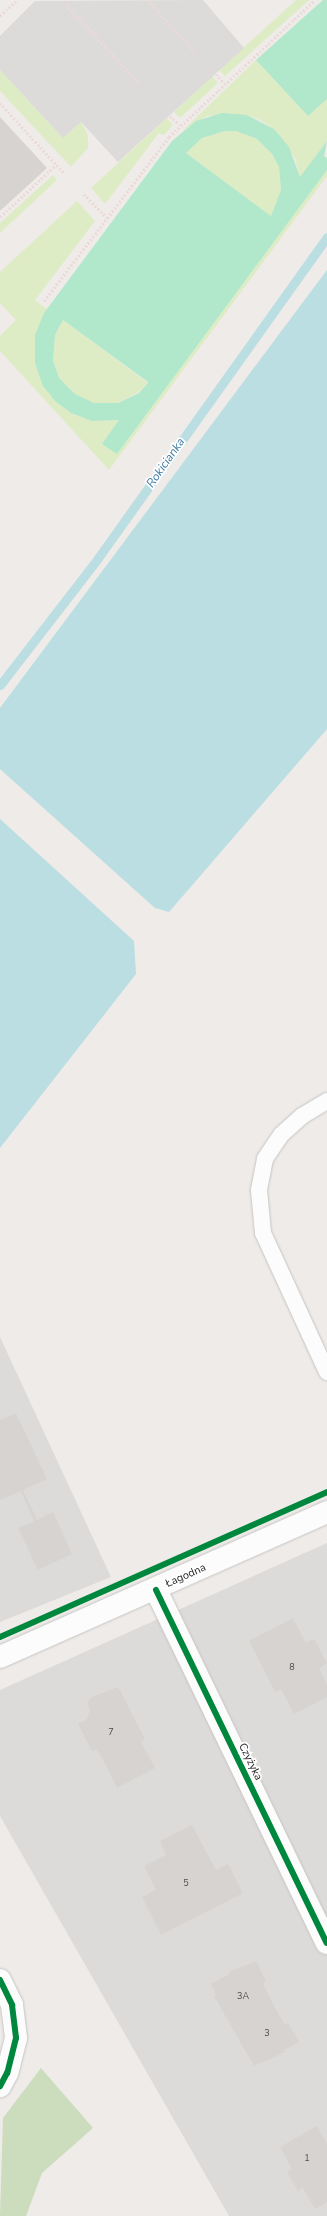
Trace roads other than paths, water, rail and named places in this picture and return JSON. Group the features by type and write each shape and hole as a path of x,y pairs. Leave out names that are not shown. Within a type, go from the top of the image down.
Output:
{"street":[{"name":"Łagodna","path":"0,1657 156,1590 327,1512"},
{"name":"Czyżyka","path":"156,1590 327,1943"},
{"path":"0,2086 7,2073 16,2038 12,2005 1,1984"}],"lane":[{"path":"327,1101 302,1116 281,1135 265,1159 258,1190 263,1233 327,1372"}],"water":[{"path":"327,270 327,729 169,912 155,908 0,769 0,708"},
{"path":"0,819 134,941 136,974 0,1148"}],"waterway":[{"name":"Rokicianka","path":"0,685 98,558 327,237"}]}
